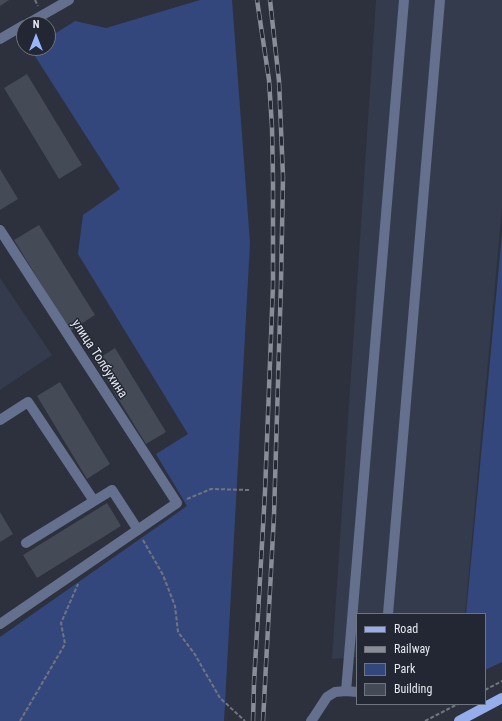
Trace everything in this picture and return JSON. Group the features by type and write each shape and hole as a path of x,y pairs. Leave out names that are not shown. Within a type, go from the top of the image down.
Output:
{"main road":[{"path":"459,721 502,698"}],"street":[{"path":"41,16 69,0"},
{"path":"346,691 404,0"},
{"path":"388,613 440,0"},
{"path":"0,39 16,30"},
{"name":"улица Толбухина","path":"0,230 176,504"},
{"path":"0,420 28,402 94,501"},
{"path":"26,543 112,490 138,530"},
{"path":"0,624 176,504"},
{"path":"311,721 327,697 335,692 356,692"}],"path":[{"path":"176,504 211,489 249,490"},
{"path":"138,530 163,575 175,606 178,632 194,653 220,698 245,721"},
{"path":"20,721 65,644 61,623 86,565"},
{"path":"486,689 502,681"},
{"path":"425,721 456,705"}],"shaded area":[{"path":"376,0 502,0 502,208 465,613 356,613 356,657 332,659"},
{"path":"0,278 52,355 0,390"}],"green space":[{"path":"200,0 232,0 250,243 224,721 0,721 0,637 187,506 156,454 188,434 78,254 83,215 120,189 35,56 56,56 56,33 75,21 106,28"},
{"path":"502,234 502,662 486,670 486,613 466,613"}],"building":[{"path":"0,0 9,0 0,6"},
{"path":"27,74 82,165 59,179 4,88"},
{"path":"0,169 18,199 0,210"},
{"path":"39,225 95,315 70,331 14,240"},
{"path":"115,348 166,432 146,444 95,361"},
{"path":"60,382 110,464 87,479 37,396"},
{"path":"107,503 121,526 37,578 23,555"},
{"path":"0,512 13,534 0,542"}],"railway":[{"path":"253,721 265,492 273,285 272,127 269,80 257,0"},
{"path":"263,721 274,515 283,177 279,81 270,0"}]}
